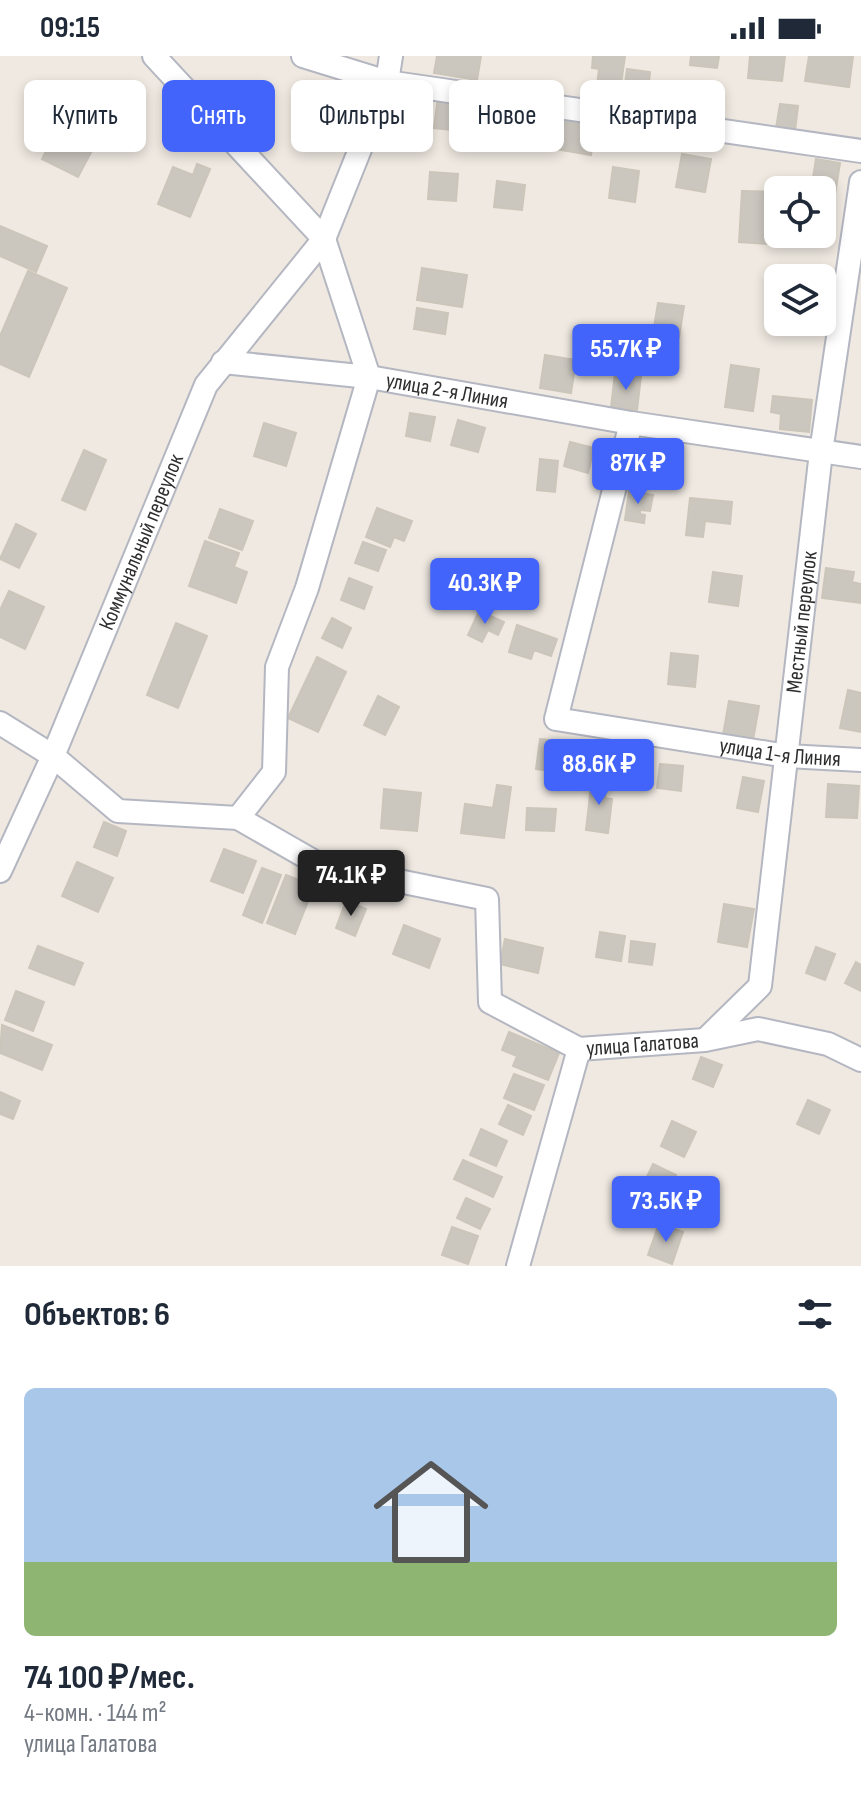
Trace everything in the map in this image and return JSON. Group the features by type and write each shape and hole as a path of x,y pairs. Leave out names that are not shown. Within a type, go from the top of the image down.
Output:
{"street":[{"path":"154,56 324,239 369,377 307,588 277,667 274,772 238,818"},
{"path":"303,56 381,80"},
{"name":"Коммунальный переулок","path":"387,80 391,56"},
{"path":"433,89 861,151"},
{"name":"Коммунальный переулок","path":"0,871 53,756 206,385 324,239 359,152"},
{"name":"Местный переулок","path":"705,1040 760,986 821,452 861,182"},
{"name":"улица 2-я Линия","path":"223,362 369,377 631,423 861,457"},
{"name":"улица 1-я Линия","path":"631,423 556,719 787,756 861,760"},
{"name":"улица Галатова","path":"0,723 53,756 118,811 238,818 320,865 487,899 490,1002 579,1049 705,1040 758,1029 828,1044 861,1060"},
{"path":"518,1266 579,1049"}],"building":[{"path":"437,56 481,56 477,80 434,73"},
{"path":"593,56 625,56 622,80 598,80 599,69 592,68"},
{"path":"691,56 719,56 717,68 690,65"},
{"path":"750,56 785,56 782,81 748,78"},
{"path":"809,56 853,56 849,87 805,81"},
{"path":"627,69 650,72 649,80 626,80"},
{"path":"438,97 449,98 449,130 434,128"},
{"path":"780,104 798,106 795,131 776,128"},
{"path":"564,119 580,121 580,152 592,152 591,155 564,150"},
{"path":"46,152 91,152 78,177 42,159"},
{"path":"682,154 711,159 705,192 676,187"},
{"path":"816,159 840,163 836,188 836,176 813,176"},
{"path":"197,164 210,169 190,217 158,204 173,167 193,175"},
{"path":"613,167 639,171 635,202 609,198"},
{"path":"430,172 458,174 456,201 428,199"},
{"path":"497,181 525,185 522,210 494,207"},
{"path":"742,191 764,192 764,244 739,242"},
{"path":"0,226 47,246 36,272 0,256"},
{"path":"422,268 467,275 462,307 417,300"},
{"path":"28,271 67,288 29,377 0,364 0,336"},
{"path":"658,303 684,306 679,337 653,333"},
{"path":"417,308 448,313 445,334 414,329"},
{"path":"545,355 576,360 571,393 540,388"},
{"path":"731,365 759,369 753,411 725,407"},
{"path":"615,373 641,376 637,410 611,407"},
{"path":"773,396 812,400 809,432 780,429 781,414 771,412"},
{"path":"410,413 435,417 430,441 406,436"},
{"path":"458,420 485,428 478,452 451,445"},
{"path":"264,423 296,433 286,466 254,456"},
{"path":"570,442 594,448 588,473 564,466"},
{"path":"84,450 106,460 85,510 62,500"},
{"path":"540,459 558,461 555,492 537,490"},
{"path":"629,491 653,495 650,511 640,510 640,514 645,515 644,523 625,520"},
{"path":"690,498 732,502 730,524 705,521 703,537 686,535"},
{"path":"377,508 412,521 404,541 394,537 390,547 366,537"},
{"path":"220,509 253,521 242,550 209,538"},
{"path":"16,524 36,534 19,568 0,559"},
{"path":"205,541 239,553 234,567 247,572 236,603 189,586"},
{"path":"363,542 386,550 378,571 355,563"},
{"path":"826,568 854,572 852,582 861,584 861,603 822,598"},
{"path":"713,572 742,576 738,606 709,602"},
{"path":"349,578 372,587 364,609 341,600"},
{"path":"9,591 44,607 25,649 0,637 0,610"},
{"path":"479,611 504,622 498,635 488,630 482,642 468,635"},
{"path":"332,618 351,628 342,648 322,638"},
{"path":"176,623 207,636 178,708 147,695"},
{"path":"517,625 557,639 551,656 534,650 531,659 509,652"},
{"path":"671,653 698,656 695,687 668,684"},
{"path":"317,657 346,672 318,732 288,718"},
{"path":"848,690 861,693 861,732 840,728"},
{"path":"378,696 399,707 385,735 364,725"},
{"path":"729,701 759,706 753,740 723,735"},
{"path":"540,739 567,742 563,772 536,769"},
{"path":"660,764 683,766 681,791 657,788"},
{"path":"743,777 764,781 758,812 737,808"},
{"path":"592,778 607,780 605,798 612,799 608,833 586,830"},
{"path":"828,784 859,786 857,818 826,817"},
{"path":"497,785 511,787 504,838 461,833 465,804 493,808"},
{"path":"384,789 421,793 417,831 381,828"},
{"path":"527,808 556,809 554,831 526,830"},
{"path":"104,822 126,831 117,856 94,847"},
{"path":"224,849 256,861 243,893 211,881"},
{"path":"77,862 113,878 98,912 62,896"},
{"path":"262,868 281,875 262,923 243,915"},
{"path":"286,875 314,886 295,934 267,923"},
{"path":"346,901 366,909 355,936 336,928"},
{"path":"724,904 754,909 747,947 718,942"},
{"path":"404,925 440,939 429,968 393,954"},
{"path":"600,932 625,936 621,961 596,957"},
{"path":"505,939 543,948 538,973 500,964"},
{"path":"631,941 655,944 652,965 629,962"},
{"path":"38,946 83,963 74,985 29,968"},
{"path":"816,947 835,954 825,980 806,973"},
{"path":"856,962 861,965 861,991 845,983"},
{"path":"16,991 44,1002 33,1031 5,1020"},
{"path":"2,1025 52,1045 42,1070 0,1053"},
{"path":"509,1032 559,1053 548,1080 513,1066 517,1056 502,1050"},
{"path":"701,1057 722,1065 713,1087 693,1079"},
{"path":"514,1074 544,1085 534,1110 504,1098"},
{"path":"0,1092 20,1101 13,1119 0,1114"},
{"path":"808,1100 830,1110 819,1134 797,1124"},
{"path":"508,1105 531,1116 523,1135 499,1124"},
{"path":"672,1121 696,1132 684,1157 661,1146"},
{"path":"481,1129 507,1141 496,1166 470,1155"},
{"path":"463,1160 502,1177 493,1197 454,1179"},
{"path":"653,1164 676,1175 667,1194 644,1183"},
{"path":"466,1198 490,1209 480,1229 457,1218"},
{"path":"659,1224 683,1232 672,1264 648,1255"},
{"path":"452,1227 478,1236 468,1264 442,1255"}]}
